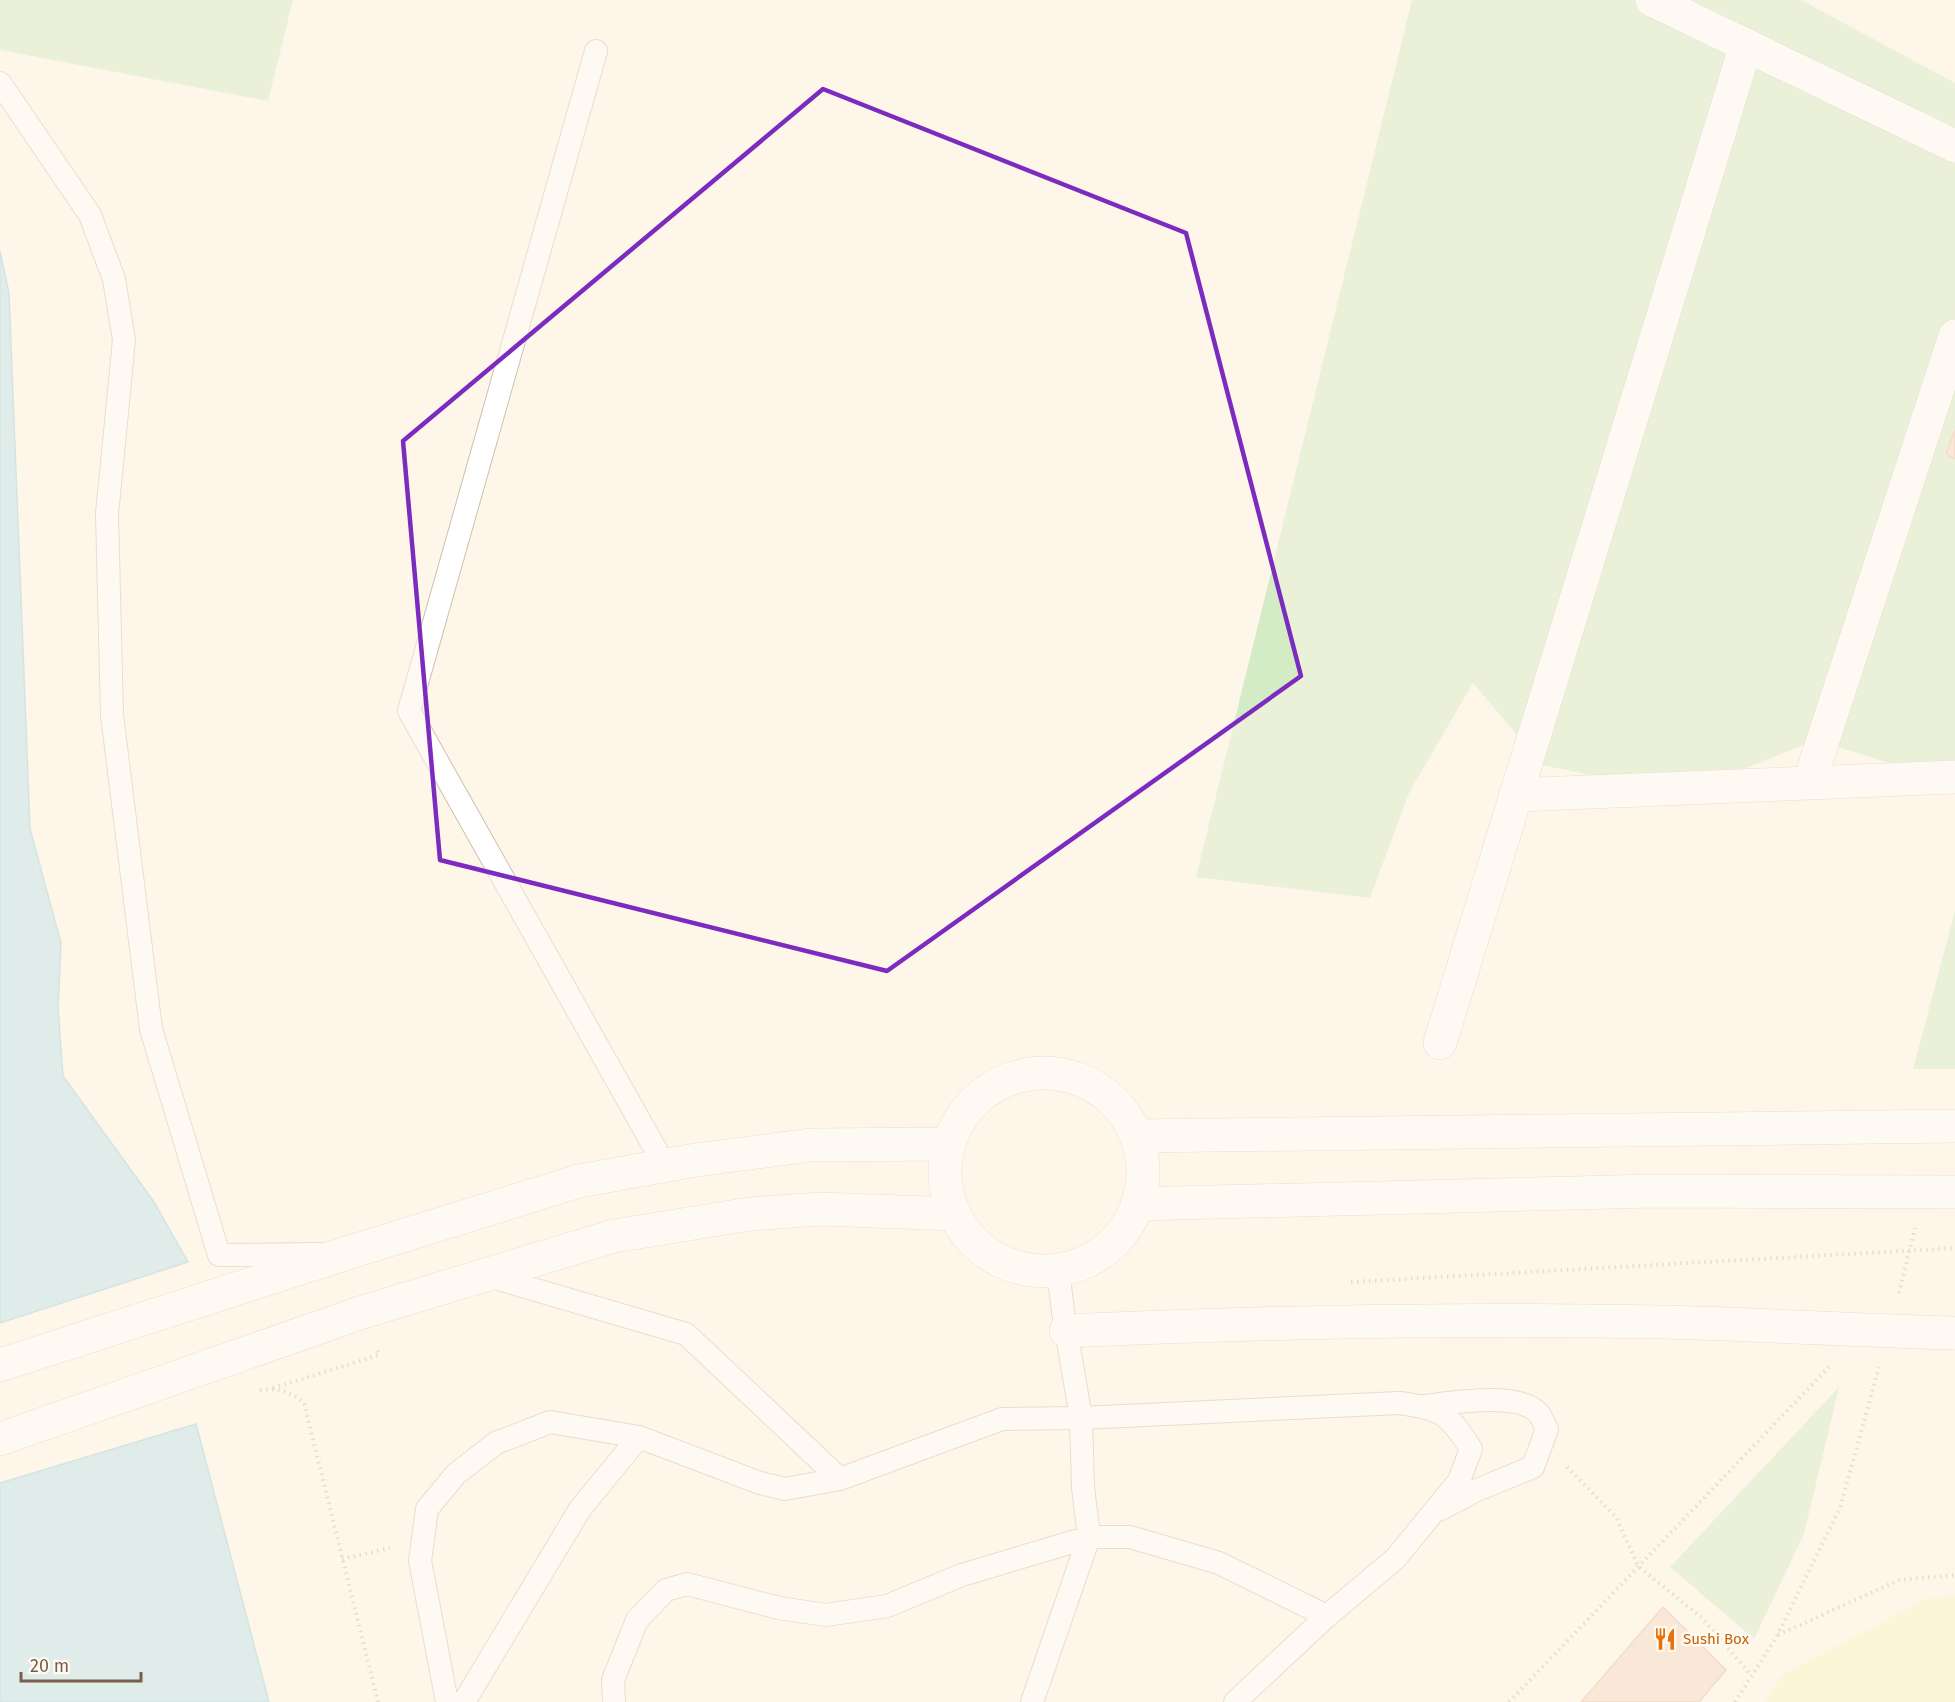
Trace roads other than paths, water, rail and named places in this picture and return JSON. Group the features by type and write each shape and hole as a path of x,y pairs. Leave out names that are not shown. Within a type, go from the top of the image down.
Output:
{"main road":[{"path":"1652,0 1955,146"},
{"path":"1440,1043 1746,45"},
{"path":"1809,783 1955,336"},
{"path":"1515,795 1955,777"},
{"path":"1054,1073 1088,1082 1119,1107 1137,1136 1142,1155 1142,1190 1130,1222 1107,1249 1077,1266 1040,1272 1007,1265 973,1243 954,1214 945,1179 949,1144 964,1113 999,1083 1020,1075 1054,1073"},
{"path":"1137,1136 1955,1126"},
{"path":"0,1365 579,1181 665,1166 811,1146 949,1144"},
{"path":"1137,1204 1652,1191 1940,1192"},
{"path":"0,1439 363,1312 614,1236 750,1214 819,1209 954,1214"},
{"path":"1066,1330 1258,1322 1460,1319 1663,1322 1876,1332 1955,1333"}],"lane":[{"path":"596,51 409,711 665,1166"},
{"path":"0,83 90,215 114,279 124,340 107,514 112,715 151,1029 219,1255 344,1254"},
{"path":"1032,1702 1089,1537 1083,1487 1082,1418 1066,1330 1058,1269"},
{"path":"483,1275 686,1334 840,1479"},
{"path":"447,1702 420,1561 427,1509 456,1473 496,1443 550,1422 639,1437 760,1483 785,1489 840,1479 1002,1419 1082,1418 1399,1403 1424,1406 1467,1400 1518,1402 1537,1412 1547,1429 1544,1444 1533,1467 1477,1490 1429,1516"},
{"path":"1235,1702 1327,1616 1395,1559 1460,1481 1471,1449 1453,1421 1424,1406"},
{"path":"464,1702 580,1509 639,1437"},
{"path":"614,1702 613,1680 637,1620 666,1590 687,1584 779,1608 825,1615 887,1606 962,1575 1089,1537 1130,1537 1219,1563 1327,1616"}],"water":[{"path":"0,251 9,293 30,829 61,943 58,1008 63,1076 154,1202 188,1262 0,1323"},
{"path":"196,1424 269,1702 0,1702 0,1483"}],"place":[{"name":"Sushi Box","path":"1665,1639"}]}
